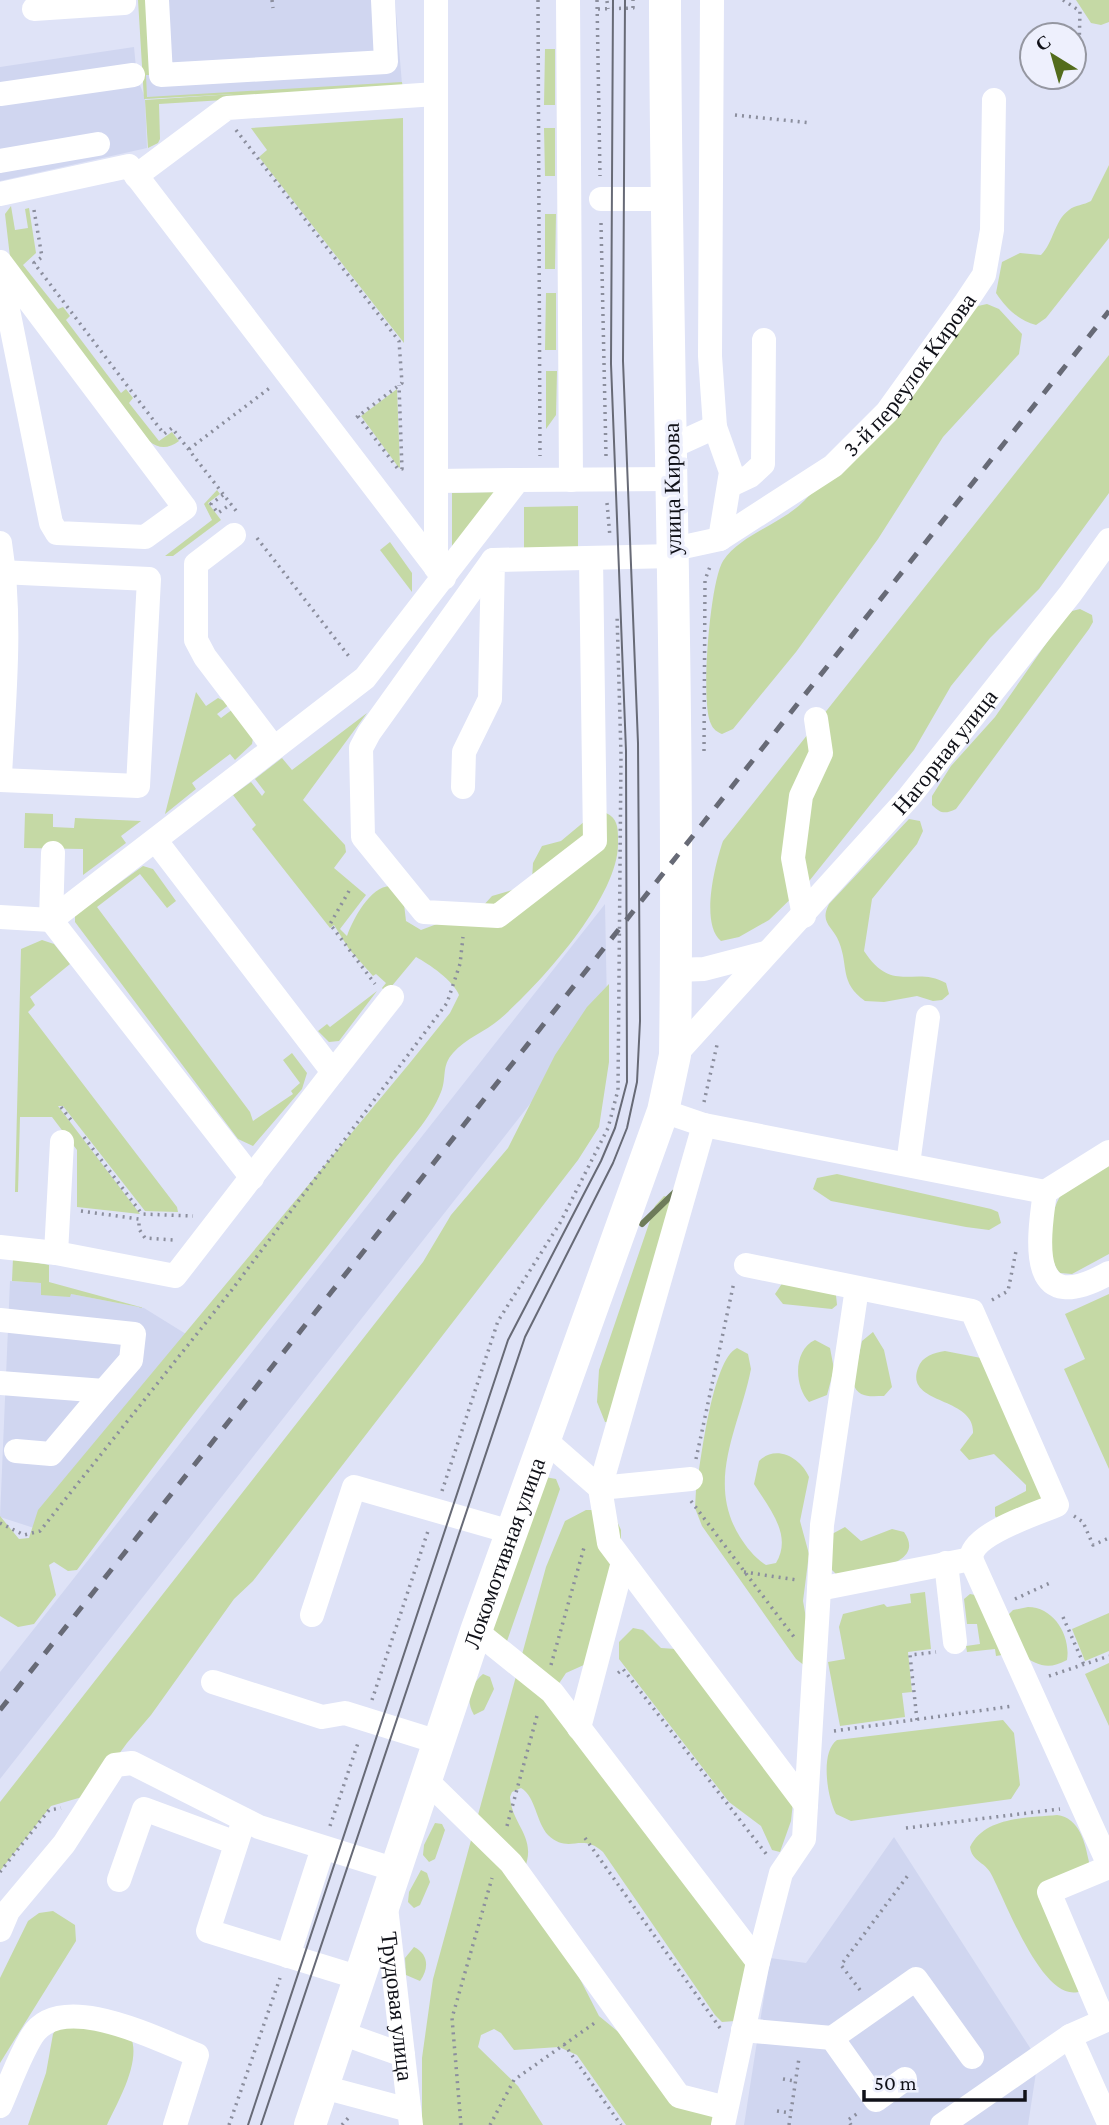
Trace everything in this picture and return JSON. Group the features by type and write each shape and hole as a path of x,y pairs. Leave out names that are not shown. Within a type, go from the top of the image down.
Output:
{"main road":[{"name":"улица Кирова","path":"665,0 665,199 676,714 676,974"},
{"name":"Локомотивная улица","path":"310,2125 476,1631 663,1111 675,1055 676,974"}],"street":[{"path":"34,9 124,3 124,0"},
{"path":"157,0 161,75 386,62 383,0"},
{"path":"436,0 436,481 440,573"},
{"path":"568,0 571,480"},
{"path":"712,0 710,356 715,427 731,472 731,485 720,539"},
{"path":"0,94 133,75"},
{"path":"136,176 227,108 436,94"},
{"name":"3-й переулок Кирова","path":"494,560 601,558 674,553 720,539 833,466 887,412 984,275 992,230 994,100"},
{"path":"0,161 98,144"},
{"path":"0,194 129,166 440,573"},
{"path":"601,200 665,199"},
{"path":"0,262 185,508 145,537 57,533 51,523 0,270"},
{"path":"731,485 750,476 763,464 764,340"},
{"path":"671,447 715,427"},
{"path":"436,481 672,479"},
{"path":"0,917 51,920 365,678 440,573 529,480"},
{"path":"243,529 196,564 196,640 205,657 274,748"},
{"name":"Нагорная улица","path":"675,1055 765,953 804,916 909,797 1071,593 1109,540"},
{"path":"0,543 5,663 0,778 138,786 149,579 2,572"},
{"path":"494,560 369,733 361,748 363,837 424,912 498,916 595,841 601,558"},
{"path":"463,787 464,752 490,699 494,560"},
{"path":"804,916 793,858 801,796 821,753 816,719"},
{"path":"156,841 333,1072"},
{"path":"53,853 51,920 252,1178"},
{"name":"Нагорная улица","path":"676,974 704,970 765,953"},
{"path":"0,1247 56,1253 175,1276 333,1072 386,995"},
{"path":"908,1164 928,1017"},
{"path":"663,1111 704,1125 1045,1192 1109,1152"},
{"path":"704,1125 600,1488 608,1543 806,1805"},
{"path":"56,1253 62,1142"},
{"path":"1045,1192 1038,1234 1042,1264 1048,1280 1062,1289 1083,1285 1109,1273"},
{"path":"741,1269 858,1288 972,1311 1058,1505 986,1537 973,1548 971,1559 1109,1866 1049,1892 1104,2021 1070,2036 942,2125"},
{"path":"425,1779 511,1863 679,2096 725,2116 758,1962 781,1873 804,1839 822,1525 858,1288"},
{"path":"0,1320 135,1334 131,1360 51,1454 16,1451"},
{"path":"0,1383 104,1391"},
{"path":"545,1440 600,1488 683,1479"},
{"path":"312,1615 354,1487 511,1532"},
{"path":"819,1586 971,1559"},
{"path":"579,1728 623,1562"},
{"path":"946,1563 955,1641"},
{"path":"476,1631 545,1686 758,1962"},
{"path":"213,1682 322,1717 345,1713 438,1742"},
{"path":"0,1930 8,1911 64,1844 115,1765 132,1763 240,1832"},
{"path":"119,1881 144,1809 323,1848 396,1870"},
{"path":"240,1832 208,1931 360,1978"},
{"path":"288,1956 323,1848"},
{"name":"Трудовая улица","path":"323,2087 410,2118 386,1902"},
{"path":"740,2041 803,2035 832,2038 916,1979 972,2057"},
{"path":"0,2106 33,2034 52,2019 71,2015 102,2020 197,2055 175,2125"},
{"path":"341,2033 403,2055"},
{"path":"1070,2036 1109,2123"},
{"path":"832,2038 876,2100 905,2079"}],"path":[{"path":"272,0 273,8"},
{"path":"529,480 538,0"},
{"path":"597,0 606,480 601,558"},
{"path":"597,9 633,8 633,0"},
{"path":"1063,0 1080,11 1080,21"},
{"path":"607,1 608,9"},
{"path":"223,111 399,341 402,383 334,435"},
{"path":"733,115 771,116 811,122"},
{"path":"30,188 42,257 34,262 164,434 172,428 231,504 243,529 365,678"},
{"path":"263,376 279,397"},
{"path":"358,416 398,469 402,469 399,385"},
{"path":"189,449 271,387"},
{"path":"223,495 211,504 218,513 231,504"},
{"path":"704,694 705,580 720,539"},
{"path":"323,1848 498,1321 560,1223 608,1128 618,1090 621,1046 621,755 616,607"},
{"path":"350,659 360,651"},
{"path":"349,891 330,923 386,995"},
{"path":"0,1523 24,1535 40,1531 239,1280 447,1003 460,964 465,914"},
{"path":"704,1125 704,1096 719,1040"},
{"path":"61,1107 142,1214 202,1217"},
{"path":"59,1208 139,1219 139,1229 145,1238 177,1240"},
{"path":"972,1311 1008,1291 1018,1243"},
{"path":"741,1269 683,1479 744,1572 814,1663"},
{"path":"1058,1505 1083,1522 1093,1545 1109,1538"},
{"path":"461,2125 452,2018 586,1541"},
{"path":"744,1572 819,1586"},
{"path":"994,1609 1050,1583"},
{"path":"1063,1617 1084,1665"},
{"path":"917,1720 910,1655 936,1652 935,1642 955,1641"},
{"path":"811,1734 917,1720 1032,1693 1084,1665 1109,1656"},
{"path":"587,1698 623,1670 781,1873"},
{"path":"0,1872 49,1810 91,1801"},
{"path":"906,1828 1083,1806"},
{"path":"585,1838 740,2041"},
{"path":"873,2009 841,1965 909,1874"},
{"path":"229,2125 288,1956"},
{"path":"490,2125 513,2080 615,2008"},
{"path":"789,2125 803,2035"},
{"path":"564,2044 621,2125"},
{"path":"783,2078 796,2081"},
{"path":"777,2111 791,2113"}],"shaded area":[{"path":"139,0 395,0 402,84 145,99 147,148 0,181 0,67 134,47 137,78 144,95"},
{"path":"605,904 607,1006 0,1779 0,1672"},
{"path":"10,1281 42,1283 41,1295 71,1294 144,1308 186,1334 40,1512 34,1528 0,1517"},
{"path":"894,1837 1034,2054 1037,2066 1028,2125 744,2125 770,1958 806,1963"}],"green space":[{"path":"138,0 147,0 152,75 146,75 147,97 402,82 403,89 159,104 160,139 148,148 145,100 234,94 144,99"},
{"path":"1076,0 1109,0 1109,22 1101,25 1091,23"},
{"path":"545,49 555,49 555,105 544,105"},
{"path":"403,118 404,343 259,157 267,150 251,128"},
{"path":"544,128 555,128 555,176 545,176"},
{"path":"1109,165 1109,238 1046,318 1036,325 1018,317 996,293 1002,262 1020,253 1041,255 1064,215 1071,208 1091,201"},
{"path":"11,206 15,230 28,228 25,209 29,208 36,253 23,265 58,309 63,307 70,316 66,320 121,393 126,389 133,398 129,403 159,441 172,432 179,441 164,447 149,441 10,257 5,214"},
{"path":"545,214 556,214 555,269 545,269"},
{"path":"546,293 556,293 556,350 545,350"},
{"path":"987,304 999,309 1022,334 1019,354 943,437 878,539 796,652 733,729 722,734 718,732 712,726 706,692 714,592 723,561 750,536 784,517 804,501 866,434 965,317 978,306"},
{"path":"1109,355 1109,493 1039,589 990,638 951,686 914,750 810,880 769,920 739,937 721,941 711,921 710,908 713,878 723,841"},
{"path":"546,371 557,371 556,415 546,429"},
{"path":"397,389 400,467 399,468 361,416"},
{"path":"217,490 220,494 208,503 221,520 173,556 165,556 212,520 204,504"},
{"path":"495,492 452,554 452,493"},
{"path":"578,506 578,548 524,548 524,507"},
{"path":"390,542 412,573 412,592 380,550"},
{"path":"1080,609 1092,615 1093,622 1089,629 956,809 946,812 938,810 932,805 932,796 951,766 995,717 1059,625 1072,611"},
{"path":"196,692 206,706 218,698 230,704 217,714 221,718 233,709 253,738 252,744 235,760 230,754 192,783 196,789 165,814"},
{"path":"367,713 303,800 345,845 346,852 334,868 366,895 340,929 347,936 364,904 384,887 391,886 404,904 406,921 421,930 482,907 492,896 523,887 532,880 533,863 542,846 561,841 585,821 606,813 616,822 618,830 615,866 591,914 555,962 517,1004 488,1028 464,1043 449,1058 441,1092 425,1121 190,1418 77,1570 68,1571 54,1562 49,1565 56,1595 34,1624 18,1627 0,1616 0,1516 19,1539 29,1538 38,1510 409,1064 450,1013 459,995 447,979 416,957 386,993 382,988 386,983 376,974 373,976 349,949 334,925 330,928 252,829 256,825 233,795 251,782 262,796 265,792 255,779 282,758 292,770"},
{"path":"25,813 53,814 53,827 74,828 75,818 141,821 121,836 126,843 83,875 83,849 24,848"},
{"path":"909,819 920,821 923,831 917,844 872,899 864,951 885,972 894,976 934,978 946,983 949,994 942,1000 933,1001 917,996 884,1002 865,1001 848,981 842,951 826,920 826,910"},
{"path":"143,866 153,869 176,901 167,908 140,874 97,907 250,1112 253,1121 293,1094 291,1091 300,1083 283,1060 292,1053 307,1073 302,1089 253,1146 238,1139 75,922 75,915"},
{"path":"42,940 54,944 70,964 30,997 35,1005 28,1012 177,1207 178,1212 145,1211 63,1106 58,1106 140,1214 77,1207 77,1150 52,1117 20,1117 18,1192 15,1192 21,949"},
{"path":"609,984 609,1062 599,1127 578,1160 253,1581 234,1599 151,1715 89,1795 51,1806 0,1871 0,1802 423,1262 451,1215 508,1148 555,1055 587,1007"},
{"path":"377,991 339,1041 329,1042 318,1031 327,1024 330,1027"},
{"path":"1109,1160 1109,1254 1072,1274 1060,1273 1055,1265 1050,1244 1052,1219 1059,1198 1074,1182"},
{"path":"837,1174 991,1209 998,1212 1001,1223 989,1230 966,1227 831,1201 813,1189 817,1178"},
{"path":"664,1196 674,1199 612,1423 605,1422 597,1402 599,1370 655,1206"},
{"path":"13,1258 49,1265 49,1282 144,1308 71,1294 70,1297 41,1295 41,1283 12,1281"},
{"path":"783,1282 836,1295 837,1305 832,1309 783,1304 775,1294"},
{"path":"1109,1294 1109,1469 1064,1369 1085,1359 1065,1314"},
{"path":"873,1332 884,1350 892,1387 884,1396 862,1394 853,1383 862,1341"},
{"path":"815,1340 830,1348 834,1369 827,1395 809,1402 801,1387 798,1369 803,1352"},
{"path":"737,1348 748,1354 751,1369 728,1453 725,1495 730,1516 740,1537 751,1553 766,1565 776,1563 782,1542 777,1522 754,1484 759,1461 773,1454 787,1456 800,1464 809,1477 800,1521 809,1554 803,1601 809,1635 805,1666 796,1659 702,1526 695,1508 714,1391 728,1356"},
{"path":"945,1351 981,1358 1049,1500 999,1521 995,1516 995,1507 1026,1491 1026,1485 994,1454 969,1460 960,1450 973,1433 971,1421 963,1412 921,1389 916,1380 920,1364 929,1356"},
{"path":"545,1477 556,1479 560,1489 506,1644 492,1629"},
{"path":"586,1510 594,1510 616,1519 621,1530 621,1541 586,1664 566,1673 558,1685 749,1959 735,2021 722,2022 715,2015 603,1852 588,1844 555,1841 544,1830 530,1797 521,1788 512,1792 510,1797 528,1849 524,1870 599,2016 713,2110 717,2125 626,2125 577,2055 559,2047 514,2050 501,2033 494,2029 481,2035 478,2047 518,2086 543,2125 422,2125 422,2058 433,1979 546,1567 565,1521"},
{"path":"845,1527 861,1541 892,1529 904,1532 909,1544 907,1553 899,1561 887,1566 836,1574 831,1569 832,1534"},
{"path":"925,1592 931,1649 908,1652 912,1692 902,1693 905,1717 840,1726 828,1662 845,1659 839,1627 843,1614 884,1604 887,1607 911,1603 910,1594"},
{"path":"970,1594 975,1595 1002,1655 996,1656 995,1649 967,1652 966,1646 980,1644 977,1624 967,1624 964,1599"},
{"path":"1028,1607 1046,1612 1059,1624 1068,1651 1067,1660 1049,1666 1033,1662 1022,1655 1007,1616 1013,1610"},
{"path":"1109,1613 1109,1651 1085,1661 1072,1629"},
{"path":"633,1628 643,1630 661,1648 676,1649 793,1802 791,1821 780,1852 772,1850 761,1826 729,1802 619,1659 619,1642"},
{"path":"1109,1663 1109,1726 1085,1674"},
{"path":"483,1674 490,1677 494,1689 484,1710 474,1715 470,1693"},
{"path":"1003,1720 1014,1733 1020,1785 1011,1799 851,1821 836,1814 828,1786 827,1764 828,1754 837,1740"},
{"path":"1057,1815 1065,1817 1076,1826 1089,1862 1088,1868 1054,1885 1081,1991 1067,1991 1053,1983 1039,1967 990,1872 973,1855 970,1847 986,1829 996,1824 1021,1818"},
{"path":"435,1823 442,1824 445,1830 435,1859 429,1862 423,1855 424,1845"},
{"path":"421,1870 427,1873 430,1882 420,1905 414,1908 408,1902 409,1892"},
{"path":"53,1911 75,1925 76,1941 0,2063 0,1978 28,1921 39,1913"},
{"path":"414,1947 423,1954 426,1962 420,1981 406,1975 405,1958"},
{"path":"61,2022 131,2037 131,2070 107,2125 28,2125 46,2073 53,2034"}],"waterway":[{"path":"642,1224 676,1191"}],"tram line":[{"path":"248,2125 508,1340 601,1161 615,1128 627,1082 626,751 611,364 613,0"},
{"path":"261,2125 525,1337 613,1163 627,1128 637,1082 640,1021 638,743 623,361 625,0"}],"railway":[{"path":"0,1710 1109,311"}]}
